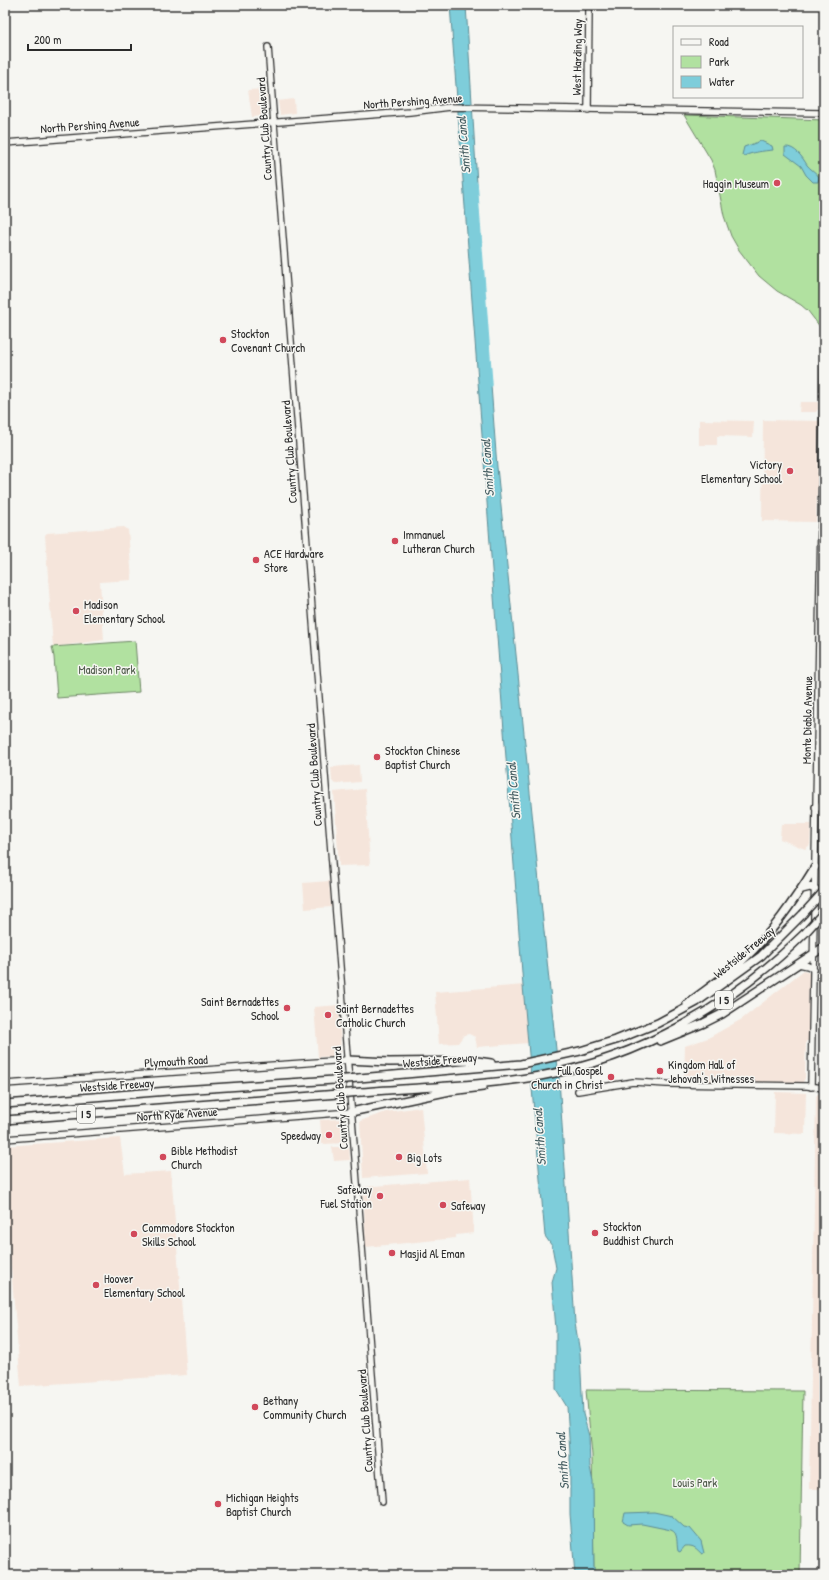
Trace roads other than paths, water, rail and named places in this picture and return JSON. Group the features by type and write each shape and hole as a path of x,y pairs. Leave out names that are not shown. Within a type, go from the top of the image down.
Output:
{"highway":[{"path":"667,1018 727,973 748,955 769,933 802,889 815,867"},
{"path":"802,889 807,887 815,889"},
{"name":"Westside Freeway","path":"5,1104 334,1080 521,1064 580,1051 616,1040 667,1018 697,1002 761,956 824,891"},
{"name":"Westside Freeway","path":"5,1120 184,1107 509,1080 551,1074 582,1066 631,1050 664,1035 719,1004 758,975 805,933 823,913"},
{"path":"631,1050 672,1037 704,1023 734,1007 824,947"},
{"path":"347,1060 389,1062 477,1061 503,1065"},
{"path":"351,1112 450,1091 486,1086 509,1080"}],"street":[{"name":"West Harding Way","path":"588,110 589,5"},
{"name":"Country Club Boulevard","path":"268,47 382,1502"},
{"name":"North Pershing Avenue","path":"5,143 402,113 456,107 824,113"},
{"name":"Monte Diablo Avenue","path":"811,1087 815,867 820,807 824,354"},
{"path":"799,964 808,966 814,970"},
{"name":"Plymouth Road","path":"5,1084 347,1060"},
{"path":"578,1091 633,1082 824,1088"},
{"name":"North Ryde Avenue","path":"5,1138 351,1112"}],"water":[{"path":"450,5 466,5 481,249 497,467 559,1079 575,1323 580,1353 583,1414 589,1436 590,1467 593,1482 594,1575 575,1575 570,1514 570,1454 567,1407 556,1389 556,1329 552,1282 556,1268 552,1246 545,1236 523,986"},
{"path":"761,141 772,146 773,150 744,156 742,155 744,147"},
{"path":"785,147 792,148 798,153 819,177 818,182 813,182 806,175 801,166 785,154"},
{"path":"654,1512 672,1516 684,1527 690,1528 701,1541 704,1553 702,1554 691,1546 685,1546 680,1552 678,1551 674,1531 642,1524 628,1525 623,1522 625,1513"}],"waterway":[{"name":"Smith Canal","path":"476,183 491,385"}],"place":[{"name":"Haggin Museum","path":"777,183"},
{"name":"Stockton Covenant Church","path":"223,340"},
{"name":"Victory Elementary School","path":"790,471"},
{"name":"Immanuel Lutheran Church","path":"395,541"},
{"name":"ACE Hardware Store","path":"256,560"},
{"name":"Madison Elementary School","path":"76,611"},
{"name":"Stockton Chinese Baptist Church","path":"377,757"},
{"name":"Saint Bernadettes School","path":"287,1008"},
{"name":"Saint Bernadettes Catholic Church","path":"328,1015"},
{"name":"Kingdom Hall of Jehovah's Witnesses","path":"660,1071"},
{"name":"Full Gospel Church in Christ","path":"611,1077"},
{"name":"Speedway","path":"329,1135"},
{"name":"Bible Methodist Church","path":"163,1157"},
{"name":"Big Lots","path":"399,1157"},
{"name":"Safeway Fuel Station","path":"380,1196"},
{"name":"Safeway","path":"443,1205"},
{"name":"Stockton Buddhist Church","path":"595,1233"},
{"name":"Commodore Stockton Skills School","path":"134,1234"},
{"name":"Masjid Al Eman","path":"392,1253"},
{"name":"Hoover Elementary School","path":"96,1285"},
{"name":"Bethany Community Church","path":"255,1407"},
{"name":"Michigan Heights Baptist Church","path":"218,1504"}],"park label":[{"name":"Madison Park","path":"107,669"},
{"name":"Louis Park","path":"695,1482"}]}
